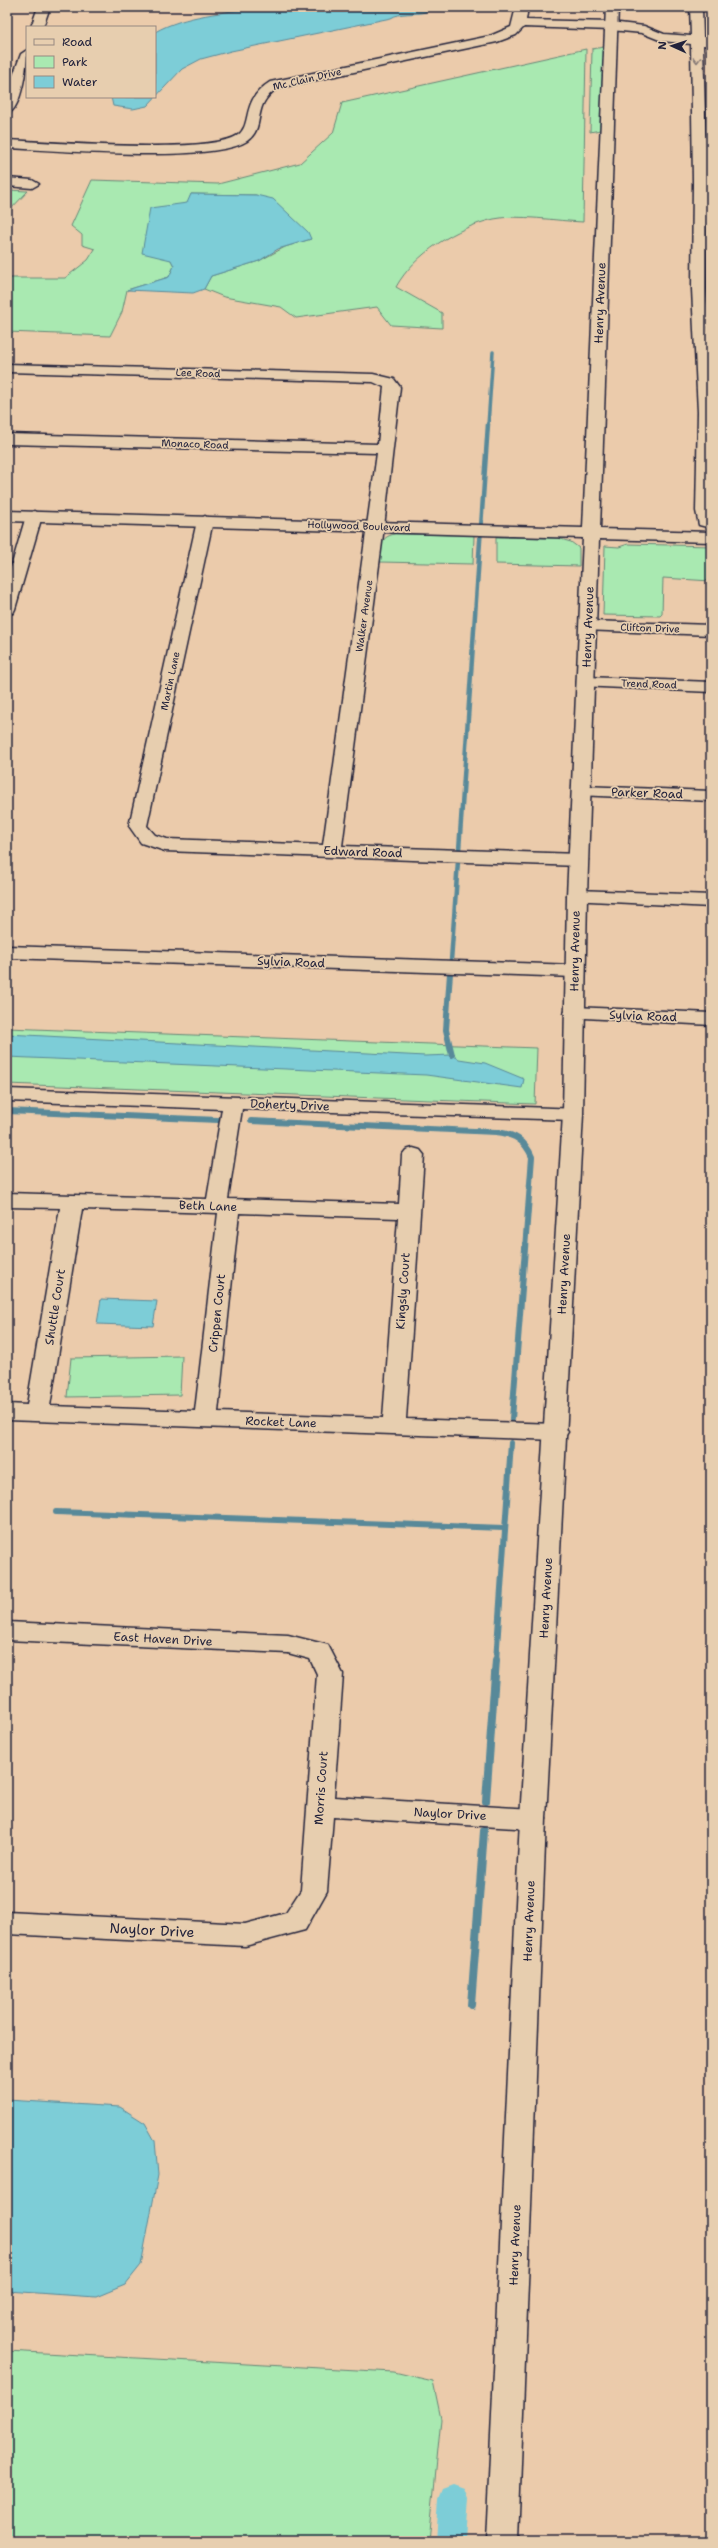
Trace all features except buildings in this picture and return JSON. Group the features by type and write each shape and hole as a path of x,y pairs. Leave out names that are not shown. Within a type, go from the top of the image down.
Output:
{"street":[{"path":"37,26 44,7"},
{"path":"522,7 521,23 611,26 638,29 662,37 705,38"},
{"name":"Henry Avenue","path":"502,2541 533,1819 573,1114 574,971 589,626 591,533 612,7"},
{"path":"696,7 710,56"},
{"name":"Mc Clain Drive","path":"7,144 191,149 230,143 249,132 256,97 274,84 493,39 516,31 521,23"},
{"path":"705,38 705,289 708,412 708,481 705,522 711,523"},
{"path":"7,110 26,57"},
{"path":"7,182 32,184"},
{"name":"Lee Road","path":"7,368 365,377 389,382"},
{"name":"Walker Avenue","path":"332,851 376,527 392,387 389,382"},
{"name":"Monaco Road","path":"7,439 384,450"},
{"name":"Hollywood Boulevard","path":"7,516 711,537"},
{"path":"7,608 34,516"},
{"name":"Martin Lane","path":"148,839 138,826 205,521"},
{"name":"Clifton Drive","path":"589,626 711,630"},
{"name":"Trend Road","path":"586,682 711,686"},
{"name":"Parker Road","path":"582,791 711,796"},
{"name":"Edward Road","path":"148,839 165,845 579,860"},
{"path":"577,896 711,901"},
{"name":"Sylvia Road","path":"7,952 574,971"},
{"name":"Sylvia Road","path":"574,1013 711,1019"},
{"name":"Doherty Drive","path":"7,1095 233,1104 573,1114"},
{"name":"Crippen Court","path":"206,1420 223,1206 233,1104"},
{"name":"Kingsly Court","path":"394,1426 413,1155"},
{"name":"Beth Lane","path":"7,1200 409,1211"},
{"name":"Shuttle Court","path":"37,1413 72,1202"},
{"name":"Rocket Lane","path":"7,1412 556,1432"},
{"name":"East Haven Drive","path":"7,1631 288,1644 319,1652"},
{"name":"Morris Court","path":"295,1922 314,1892 330,1674 319,1652"},
{"name":"Naylor Drive","path":"320,1806 533,1819"},
{"name":"Naylor Drive","path":"7,1923 245,1935 295,1922"}],"green space":[{"path":"604,47 600,130 590,132 592,49"},
{"path":"586,49 583,222 525,217 494,219 466,228 451,235 425,253 404,275 396,287 442,313 442,328 391,325 377,307 296,318 281,307 224,297 204,289 211,276 259,261 285,247 311,239 256,195 191,194 171,260 174,266 169,277 127,290 122,312 110,336 7,332 7,278 65,278 88,260 95,249 82,245 82,235 71,226 92,180 218,184 300,163 333,133 342,103"},
{"path":"7,190 28,191 7,213"},
{"path":"390,535 474,535 473,564 380,562 383,540"},
{"path":"496,537 557,538 571,542 579,548 579,566 496,564"},
{"path":"628,544 711,546 711,581 663,578 662,614 660,616 603,615 605,546 619,547"},
{"path":"7,1028 537,1048 535,1104 7,1084"},
{"path":"182,1356 180,1395 67,1397 71,1358"},
{"path":"7,2351 394,2372 433,2381 441,2419 429,2541 7,2541"}],"water":[{"path":"258,7 426,7 426,12 403,14 391,18 231,51 201,59 182,69 156,96 156,32 167,26 192,18"},
{"path":"111,98 155,98 147,106 133,109 113,106"},
{"path":"191,194 256,195 273,199 308,232 311,239 278,249 259,261 211,276 204,289 193,293 127,290 169,277 174,266 171,260 142,253 150,208 187,203"},
{"path":"7,1034 425,1056 452,1055 459,1059 485,1063 524,1079 522,1088 426,1075 7,1057"},
{"path":"101,1299 157,1301 153,1326 97,1324"},
{"path":"7,2100 120,2107 145,2123 155,2141 158,2175 141,2265 125,2285 96,2297 7,2291"}],"waterway":[{"path":"488,425 493,352"},
{"path":"459,850 488,424"},
{"path":"451,961 458,861"},
{"path":"450,973 446,1030 452,1055"},
{"path":"7,1111 218,1120"},
{"path":"251,1121 496,1132 513,1136 526,1146 532,1157 512,1419"},
{"path":"496,1661 511,1443"},
{"path":"56,1512 504,1528"},
{"path":"486,1801 496,1660"},
{"path":"471,2005 484,1831"},
{"path":"451,2541 454,2498"}]}
